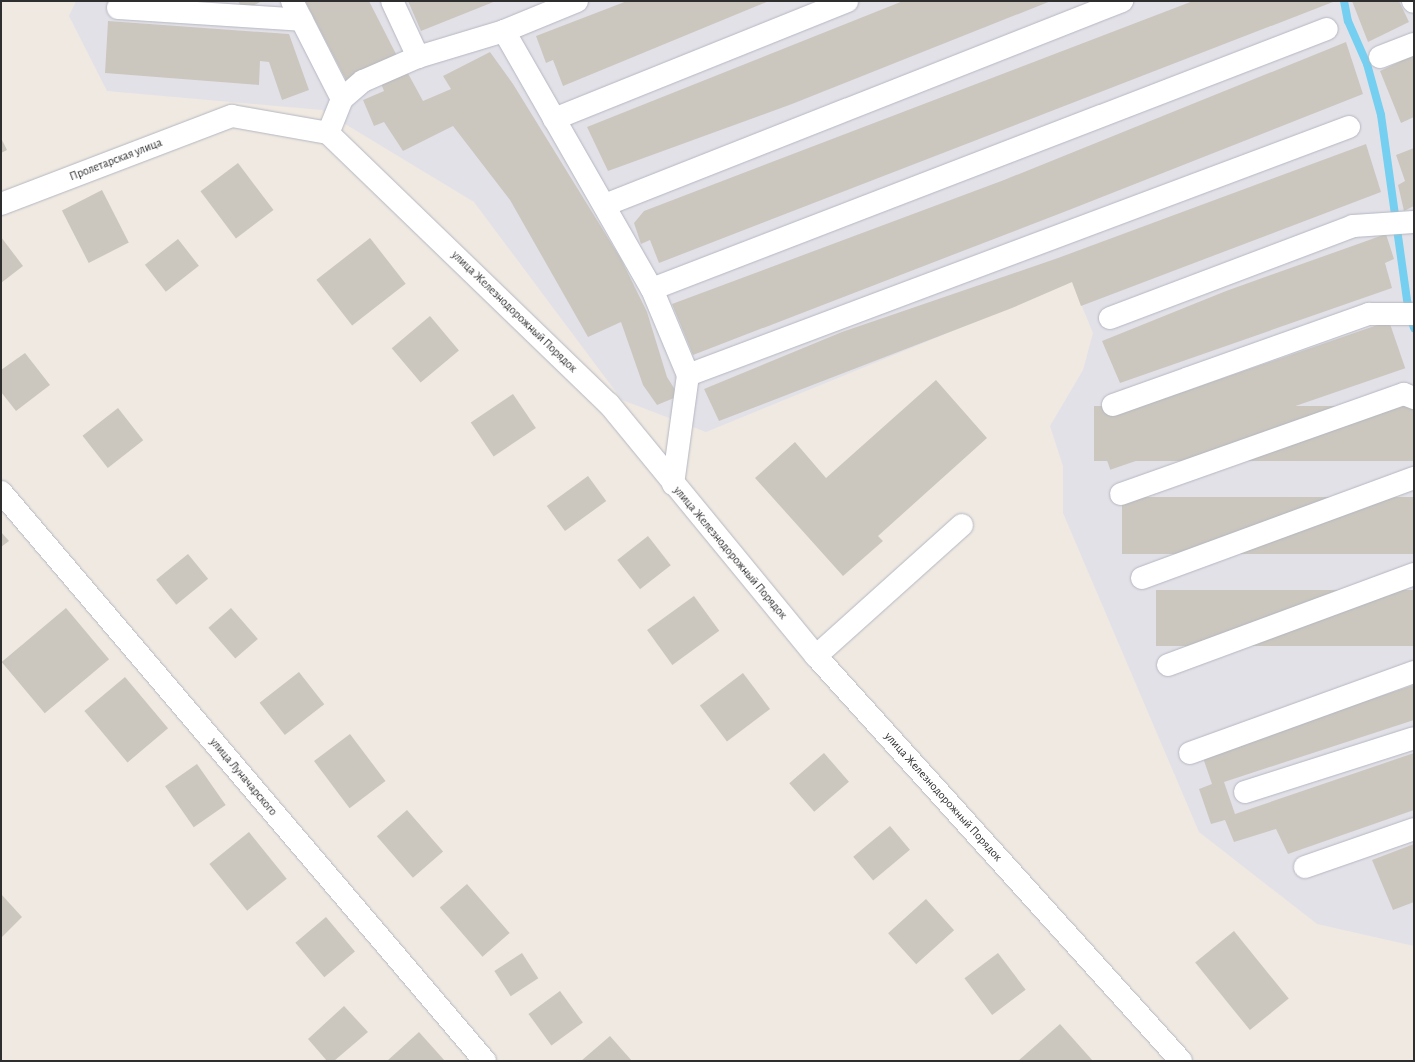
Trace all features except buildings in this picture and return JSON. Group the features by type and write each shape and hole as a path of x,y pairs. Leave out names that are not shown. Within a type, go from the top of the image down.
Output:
{"street":[{"path":"392,1 418,56"},
{"path":"328,133 342,99 363,81 418,56 504,31 577,1"},
{"path":"554,119 847,1"},
{"path":"605,205 1122,1"},
{"path":"118,8 297,10 342,99"},
{"path":"652,289 1327,29"},
{"path":"504,31 652,289 688,375 673,484"},
{"path":"1380,57 1414,44"},
{"name":"Пролетарская улица","path":"1,204 232,116 328,133"},
{"path":"688,375 1349,127"},
{"name":"улица Железнодорожный Порядок","path":"328,133 609,404 673,484 816,656 1181,1061"},
{"path":"1110,318 1353,226 1414,222"},
{"path":"1114,405 1369,314 1414,314"},
{"path":"1122,494 1404,394 1414,398"},
{"path":"1142,578 1414,478"},
{"name":"улица Луначарского","path":"1,492 485,1061"},
{"path":"816,656 962,525"},
{"path":"1168,665 1414,574"},
{"path":"1190,754 1414,672"},
{"path":"1245,792 1414,738"},
{"path":"1305,867 1414,829"}],"shaded area":[{"path":"76,1 1414,1 1414,946 1317,924 1199,832 1063,513 1063,466 1050,426 1083,370 1093,333 1072,282 706,432 622,400 474,202 322,110 107,91 69,16"}],"waterway":[{"path":"1344,1 1348,21 1367,64 1381,115 1409,314 1414,328"}]}
